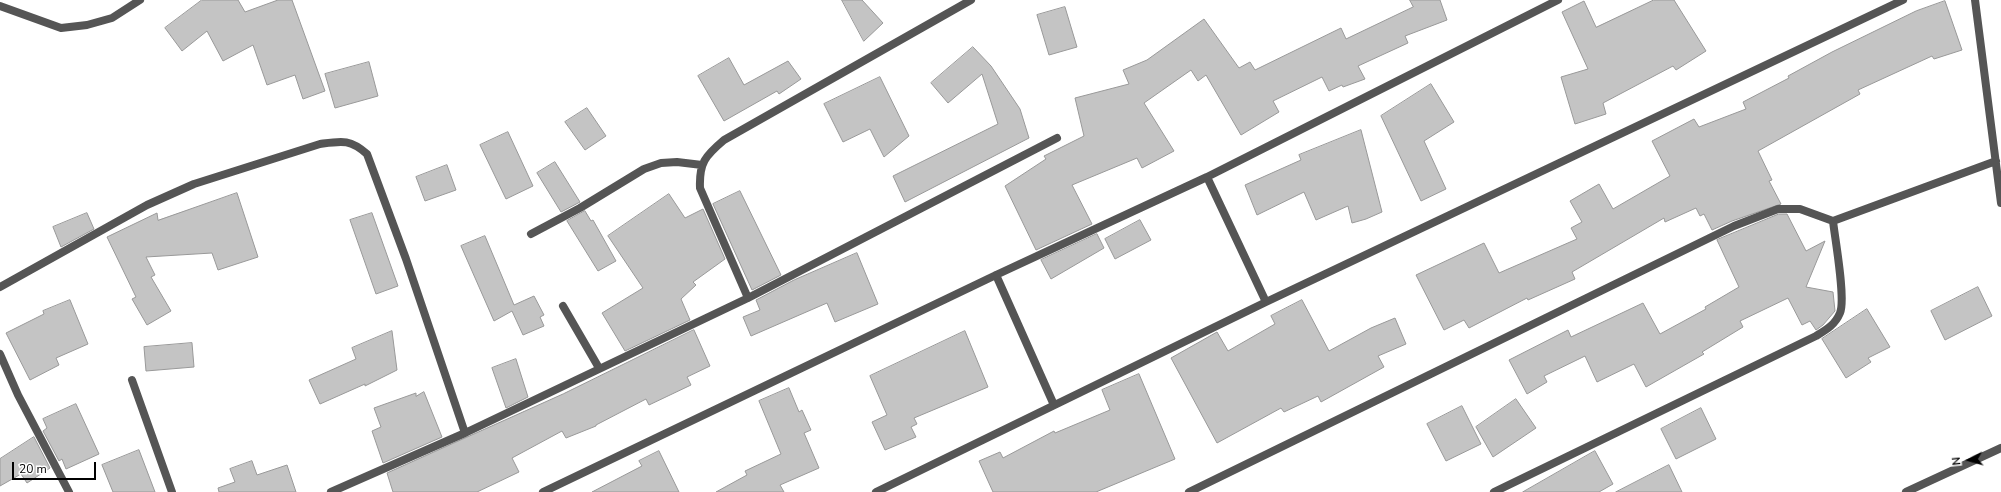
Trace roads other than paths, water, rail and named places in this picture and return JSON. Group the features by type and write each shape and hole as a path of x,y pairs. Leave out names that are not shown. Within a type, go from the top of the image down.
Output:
{"street":[{"path":"0,6 61,28 87,25 112,18 140,0"},
{"path":"748,298 700,188 699,174 704,159 724,140 971,0"},
{"path":"543,492 996,275 1207,177 1558,0"},
{"path":"876,492 1266,302 1903,0"},
{"path":"1975,0 2001,202"},
{"path":"331,492 465,433 748,298 1057,138"},
{"path":"1,285 147,205 194,184 320,144 342,141 356,144 367,154 370,161 406,260 465,433"},
{"path":"1189,492 1734,226 1778,209 1800,209 1833,221 1996,161"},
{"path":"531,234 580,208 644,169 661,163 677,162 702,165"},
{"path":"1207,177 1266,302"},
{"path":"1494,492 1816,336 1832,326 1840,312 1841,293 1833,221"},
{"path":"996,275 1054,405"},
{"path":"563,306 599,368"},
{"path":"0,354 18,395 70,492"},
{"path":"132,380 172,492"},
{"path":"1906,492 2001,448"}]}
